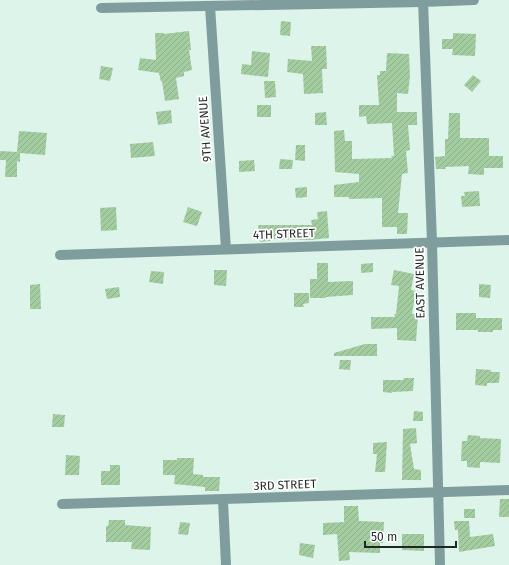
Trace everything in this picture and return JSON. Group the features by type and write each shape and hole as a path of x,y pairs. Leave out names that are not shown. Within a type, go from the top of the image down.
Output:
{"street":[{"path":"101,8 474,0"},
{"name":"EAST AVENUE","path":"423,1 432,242 440,565"},
{"name":"9TH AVENUE","path":"210,6 226,249"},
{"name":"4TH STREET","path":"60,255 509,240"},
{"name":"3RD STREET","path":"62,504 509,490"},
{"path":"223,500 226,565"}],"building":[{"path":"281,21 291,22 290,36 280,35"},
{"path":"189,31 191,50 189,50 192,70 184,72 184,76 176,78 179,99 165,101 162,81 161,82 159,73 138,70 140,58 156,60 155,33 164,34"},
{"path":"453,33 476,34 475,56 452,55 453,49 442,49 442,39 453,39"},
{"path":"311,46 326,46 327,69 322,69 323,93 304,94 303,74 287,72 288,59 312,61"},
{"path":"252,51 270,53 268,77 241,74 242,64 251,65"},
{"path":"387,53 409,54 410,76 408,94 397,93 397,112 417,112 417,125 408,125 410,150 406,151 408,173 402,174 398,213 408,213 407,234 397,234 397,227 382,227 382,198 349,199 349,197 334,197 334,185 359,182 359,174 335,172 334,131 344,130 345,141 352,141 352,159 392,158 391,156 394,156 392,123 367,124 366,116 359,117 359,105 379,105 377,75 380,75 380,71 386,71"},
{"path":"101,66 113,68 110,81 99,79"},
{"path":"473,75 481,81 472,92 464,85"},
{"path":"264,81 275,81 276,97 265,98"},
{"path":"257,105 271,105 271,117 257,117"},
{"path":"171,110 172,123 158,125 156,112"},
{"path":"326,112 327,125 315,125 315,113"},
{"path":"449,113 460,113 460,138 489,138 489,156 503,156 503,168 484,168 484,175 468,174 469,166 436,169 435,157 445,156 445,139 448,139"},
{"path":"19,131 47,133 45,155 20,153 20,162 17,161 17,177 5,177 6,160 0,160 0,151 17,152"},
{"path":"153,142 155,156 131,158 130,144"},
{"path":"296,145 305,145 305,161 295,160"},
{"path":"280,159 293,160 292,169 279,169"},
{"path":"254,160 255,171 239,172 239,161"},
{"path":"307,187 307,197 296,198 295,188"},
{"path":"479,191 480,206 462,207 461,196 465,196 464,192"},
{"path":"116,207 117,230 101,231 100,208"},
{"path":"188,207 202,212 197,226 183,222"},
{"path":"327,211 329,238 310,240 270,239 270,241 260,242 258,225 312,225 311,220 318,219 317,212"},
{"path":"317,263 328,263 328,282 353,281 353,295 310,298 310,279 317,279"},
{"path":"373,263 373,272 361,273 361,264"},
{"path":"214,270 227,270 226,286 214,285"},
{"path":"394,270 414,274 411,290 416,291 412,314 418,316 416,341 397,340 397,328 371,329 371,317 395,317 394,314 396,314 399,286 391,285"},
{"path":"151,271 164,272 163,284 149,282"},
{"path":"40,284 41,309 30,309 30,285"},
{"path":"479,284 491,285 490,298 479,297"},
{"path":"119,287 120,297 107,299 105,289"},
{"path":"294,293 309,293 309,303 303,304 304,307 294,307"},
{"path":"456,313 476,313 476,318 502,318 502,330 493,330 493,332 478,332 478,330 456,330"},
{"path":"365,344 377,344 377,356 334,356 334,353"},
{"path":"340,360 351,360 350,370 339,369"},
{"path":"476,369 500,372 499,383 487,383 487,386 475,385"},
{"path":"404,378 414,378 413,391 392,393 383,392 383,380 403,380"},
{"path":"414,411 423,412 423,421 413,421"},
{"path":"53,414 65,415 64,427 52,427"},
{"path":"416,428 417,443 410,444 414,469 421,470 421,480 402,480 403,429"},
{"path":"468,435 480,436 480,438 501,439 500,463 480,462 480,468 467,467 467,461 461,461 462,441 467,441"},
{"path":"387,442 385,472 375,472 377,454 373,454 373,443"},
{"path":"66,455 80,456 79,475 65,475"},
{"path":"177,458 194,458 193,474 203,475 203,477 220,477 219,491 205,491 205,487 174,484 175,475 163,475 163,460 177,460"},
{"path":"110,465 120,465 120,485 101,485 101,471 110,471"},
{"path":"500,499 509,499 509,517 499,517"},
{"path":"344,506 358,506 359,521 384,522 383,543 380,543 380,553 349,552 350,560 339,561 337,534 323,535 323,523 344,522"},
{"path":"464,509 475,509 475,518 464,518"},
{"path":"109,520 125,520 125,525 151,527 150,550 131,549 132,542 106,542 106,526 108,526"},
{"path":"454,521 469,521 470,537 493,534 495,546 459,552 458,530 455,530"},
{"path":"180,522 190,523 188,535 178,534"},
{"path":"402,534 424,534 424,551 402,550"},
{"path":"300,543 315,545 313,558 299,555"}]}
